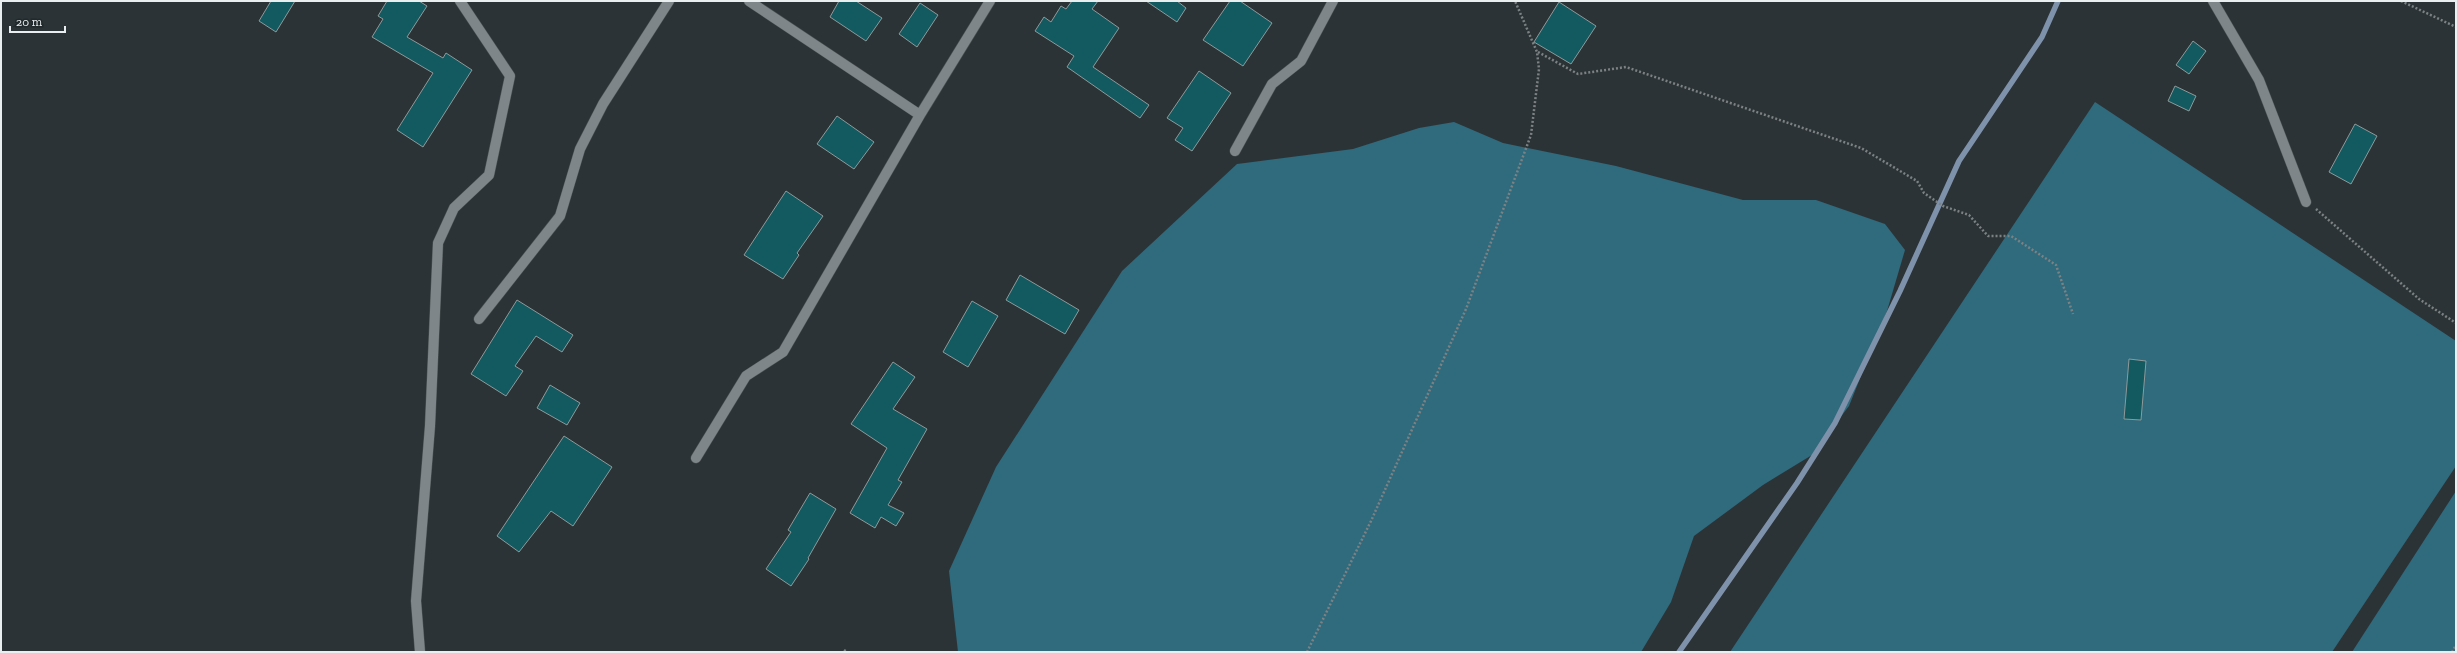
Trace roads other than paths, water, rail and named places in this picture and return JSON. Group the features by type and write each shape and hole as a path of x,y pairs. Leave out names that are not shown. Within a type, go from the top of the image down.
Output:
{"street":[{"path":"420,652 416,601 430,426 438,243 454,208 489,175 510,76 460,1"},
{"path":"479,318 560,216 580,149 603,104 669,1"},
{"path":"749,1 920,115"},
{"path":"696,458 746,376 783,352 920,115 990,1"},
{"path":"1235,151 1272,84 1301,61 1333,1"},
{"path":"2213,1 2259,80 2306,202"}],"waterway":[{"path":"1679,652 1797,483 1835,423 1900,291 1959,161 2042,37 2058,1"}]}
